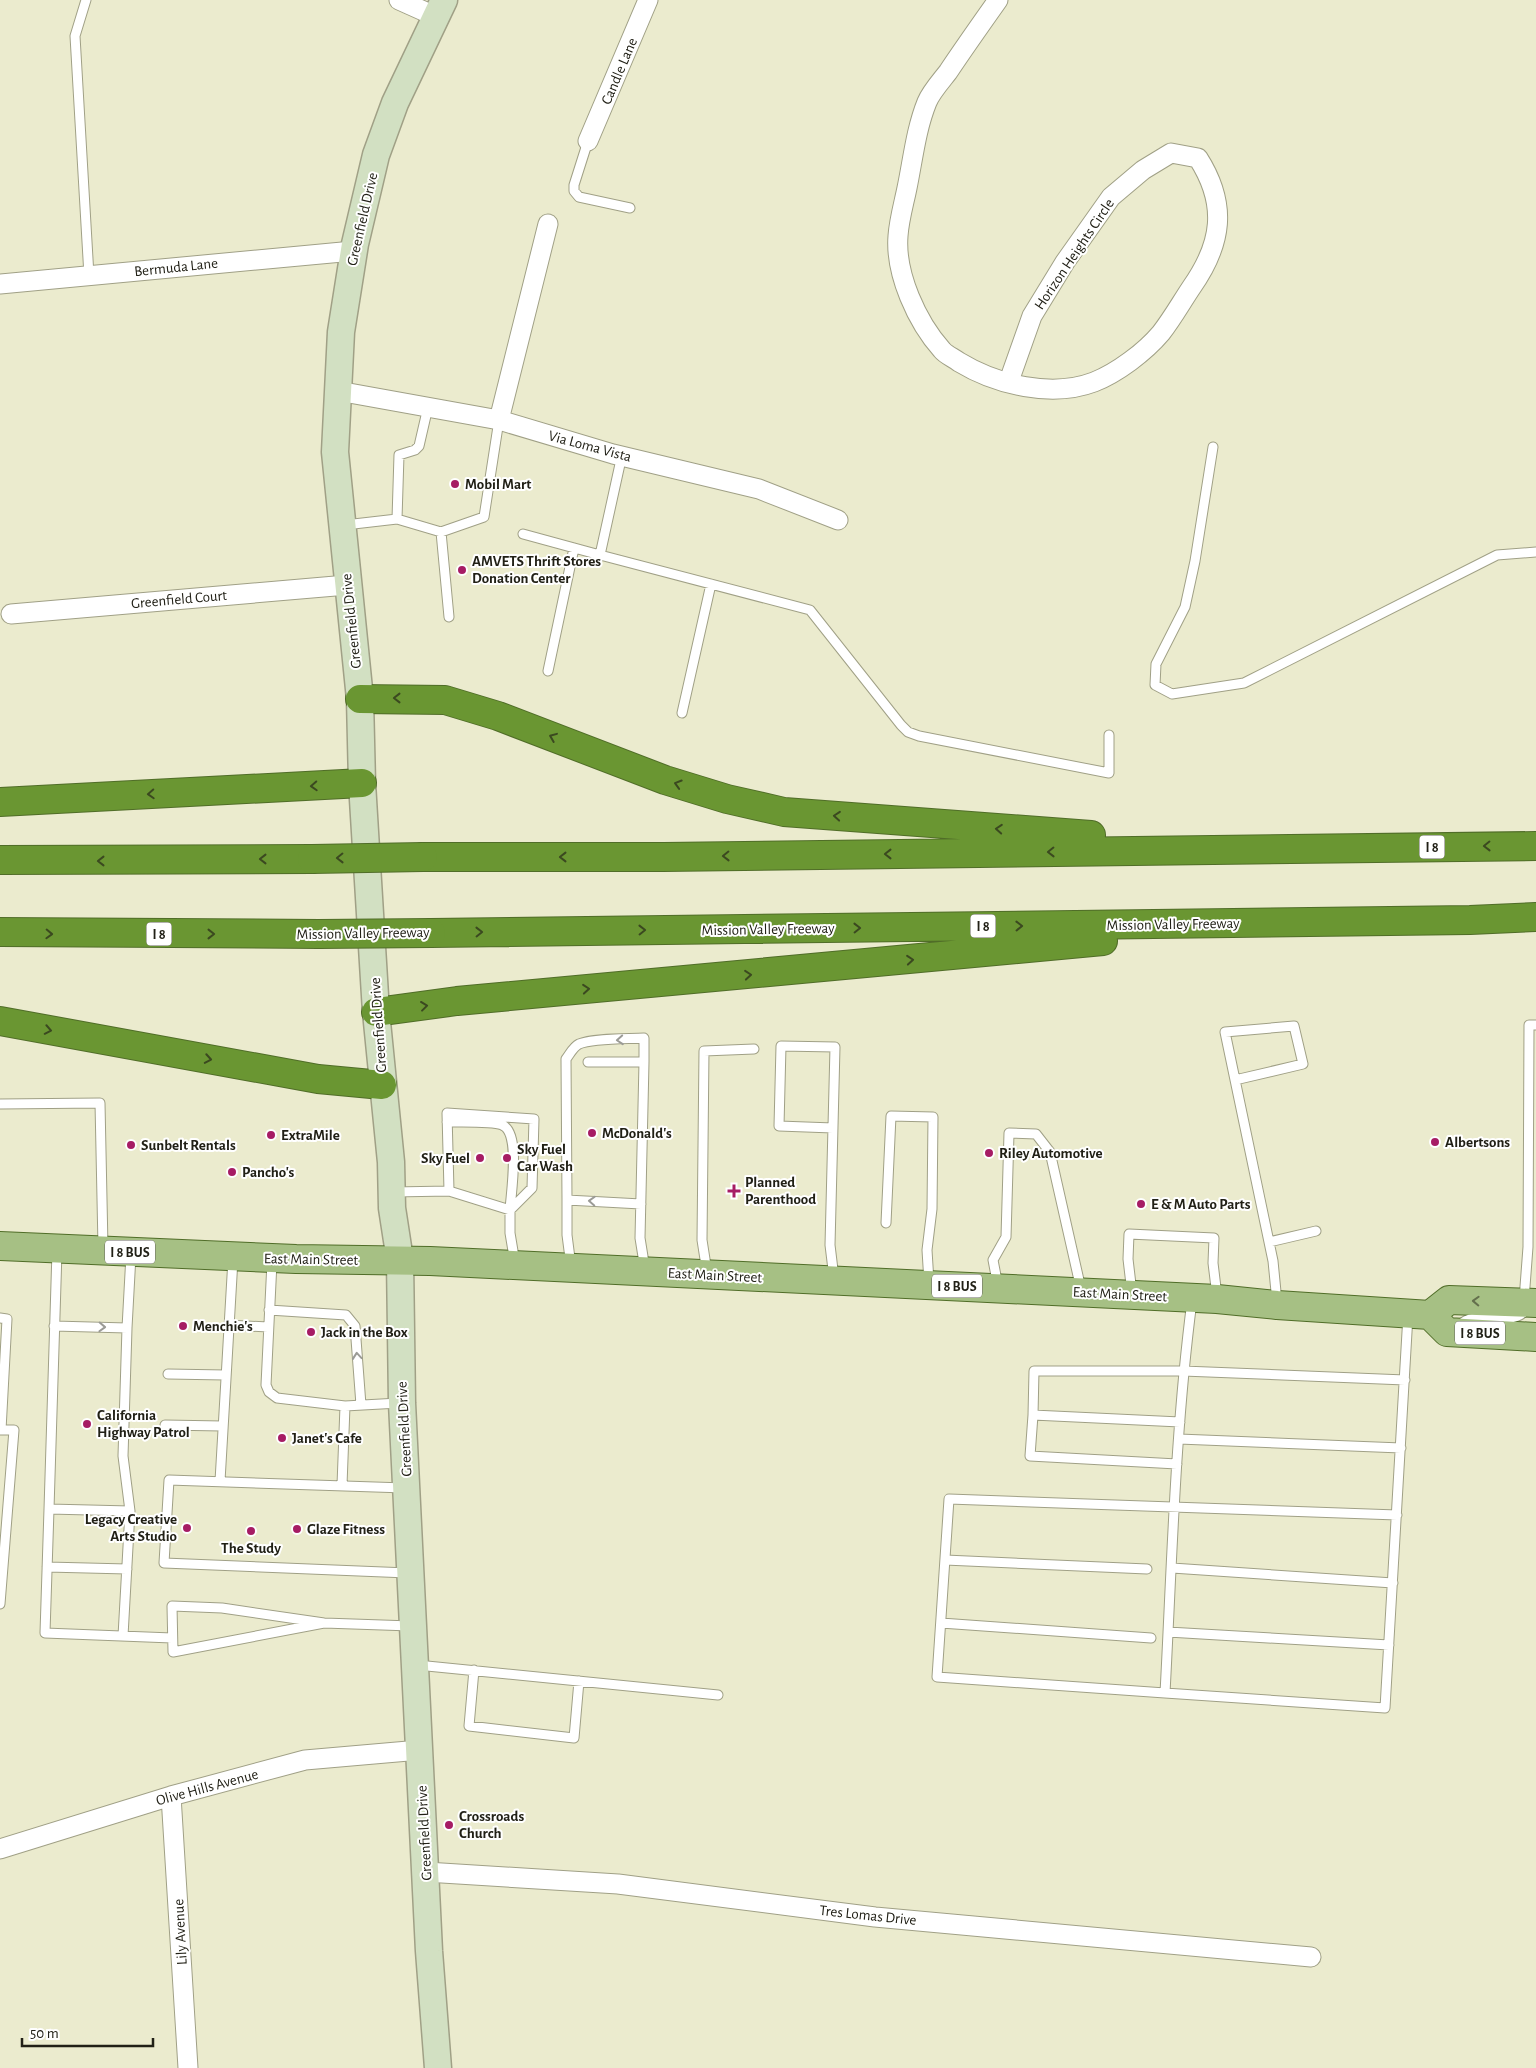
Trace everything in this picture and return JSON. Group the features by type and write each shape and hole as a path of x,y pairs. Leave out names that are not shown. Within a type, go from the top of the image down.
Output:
{"highway":[{"path":"360,699 445,700 498,716 665,780 727,799 784,812 1074,834 1327,848"},
{"path":"0,802 362,783"},
{"name":"I 8","path":"0,860 664,857 1536,846"},
{"name":"Mission Valley Freeway","path":"0,932 431,933 1536,917"},
{"path":"376,1012 457,1001 937,958 1282,922"},
{"path":"0,1021 318,1078 382,1085"}],"main road":[{"name":"Greenfield Drive","path":"438,2068 429,1951 402,1403 400,1260 392,1208 391,1162 376,1012 362,783 360,699 335,452 341,332 353,251 376,155 395,103 440,8"},
{"name":"East Main Street","path":"0,1246 233,1257 400,1260 1132,1294 1419,1314"},
{"name":"I 8 BUS","path":"1419,1314 1449,1300 1530,1302"},
{"name":"I 8 BUS","path":"1419,1314 1447,1332 1536,1337"}],"street":[{"path":"399,0 440,8"},
{"name":"Candle Lane","path":"588,141 648,0"},
{"name":"Horizon Heights Circle","path":"998,0 927,101 918,133 898,237 903,282 920,319 943,352 977,373 1025,386 1059,389 1094,382 1126,365 1160,334 1205,268 1215,243 1218,222 1217,202 1206,172 1198,158 1172,153 1143,170 1111,197 1065,262 1032,316 1009,381"},
{"path":"499,420 548,224"},
{"name":"Bermuda Lane","path":"0,284 353,251"},
{"name":"Via Loma Vista","path":"338,390 499,420 622,455 759,489 838,520"},
{"name":"Greenfield Court","path":"6,614 348,585"},
{"name":"Olive Hills Avenue","path":"0,1849 171,1796 305,1760 420,1750"},
{"name":"Lily Avenue","path":"171,1796 188,2068"},
{"name":"Tres Lomas Drive","path":"426,1872 618,1884 875,1917 1311,1957"}],"lane":[{"path":"86,0 75,36 89,276"},
{"path":"588,141 574,185 574,191 578,197 630,208"},
{"path":"397,519 400,456 415,450 419,446 428,407"},
{"path":"342,526 397,519 441,532 484,517 499,420"},
{"path":"1213,447 1195,561 1185,607 1156,664 1155,685 1172,694 1244,683 1498,555 1536,552"},
{"path":"600,555 622,455"},
{"path":"441,532 450,617"},
{"path":"523,534 810,610 901,726 908,732 919,736 1109,773 1109,735"},
{"path":"548,671 574,548"},
{"path":"682,714 711,584"},
{"path":"1454,1332 1463,1322 1470,1319 1512,1319 1518,1317 1530,1302 1528,1247 1532,1162 1532,1070 1529,1025 1536,1025"},
{"path":"1235,1080 1303,1064 1294,1026 1225,1032 1235,1080 1269,1242 1273,1262 1277,1305"},
{"path":"571,1268 567,1235 566,1059 579,1044 644,1038 640,1238 645,1272"},
{"path":"833,1128 779,1126 781,1046 835,1047 833,1128 830,1245 834,1280"},
{"path":"707,1274 702,1240 704,1051 754,1049"},
{"path":"588,1062 644,1062"},
{"path":"0,1104 100,1104 103,1250"},
{"path":"449,1191 447,1113 534,1119 532,1188 510,1210"},
{"path":"886,1223 891,1116 933,1117 932,1209 927,1250 929,1285"},
{"path":"447,1122 502,1124 510,1130 514,1143 510,1233 516,1266"},
{"path":"999,1288 993,1260 1006,1237 1009,1134 1036,1134 1050,1152 1082,1292"},
{"path":"392,1192 449,1191 510,1210"},
{"path":"567,1200 641,1204"},
{"path":"1269,1242 1316,1231"},
{"path":"1132,1294 1128,1259 1129,1234 1214,1238 1213,1263 1205,1298 1183,1371 1164,1693"},
{"path":"57,1248 45,1633 172,1638"},
{"path":"123,1636 130,1511 123,1456 131,1252"},
{"path":"220,1481 233,1257"},
{"path":"272,1258 266,1385 270,1392 277,1398 345,1406 402,1403"},
{"path":"269,1310 346,1315 355,1326 361,1405"},
{"path":"1397,1515 949,1499 937,1677 1386,1708 1405,1380 1419,1314"},
{"path":"0,1318 7,1319 1,1430 14,1430 0,1604"},
{"path":"228,1325 268,1327"},
{"path":"54,1326 127,1328"},
{"path":"1177,1464 1030,1456 1034,1371 1183,1371 1405,1380"},
{"path":"168,1374 225,1374"},
{"path":"342,1485 345,1406"},
{"path":"1033,1415 1180,1422"},
{"path":"165,1425 222,1426"},
{"path":"1179,1439 1401,1448"},
{"path":"407,1488 169,1480 164,1563 411,1573"},
{"path":"49,1509 130,1511"},
{"path":"945,1560 1147,1569"},
{"path":"47,1567 127,1569"},
{"path":"1172,1568 1393,1583"},
{"path":"324,1623 172,1652 172,1606 222,1608 324,1623 414,1626"},
{"path":"941,1623 1151,1638"},
{"path":"1168,1632 1389,1644"},
{"path":"416,1664 718,1696"},
{"path":"474,1670 469,1726 574,1738 579,1681"}],"place":[{"name":"Mobil Mart","path":"455,484"},
{"name":"AMVETS Thrift Stores Donation Center","path":"462,570"},
{"name":"McDonald's","path":"592,1133"},
{"name":"ExtraMile","path":"271,1135"},
{"name":"Albertsons","path":"1435,1142"},
{"name":"Sunbelt Rentals","path":"131,1145"},
{"name":"Riley Automotive","path":"989,1153"},
{"name":"Sky Fuel","path":"480,1158"},
{"name":"Sky Fuel Car Wash","path":"507,1158"},
{"name":"Pancho's","path":"232,1172"},
{"name":"Planned Parenthood","path":"734,1191"},
{"name":"E & M Auto Parts","path":"1141,1204"},
{"name":"Menchie's","path":"183,1326"},
{"name":"Jack in the Box","path":"311,1332"},
{"name":"California Highway Patrol","path":"87,1424"},
{"name":"Janet's Cafe","path":"282,1438"},
{"name":"Legacy Creative Arts Studio","path":"187,1528"},
{"name":"Glaze Fitness","path":"297,1529"},
{"name":"The Study","path":"251,1531"},
{"name":"Crossroads Church","path":"449,1825"}]}
